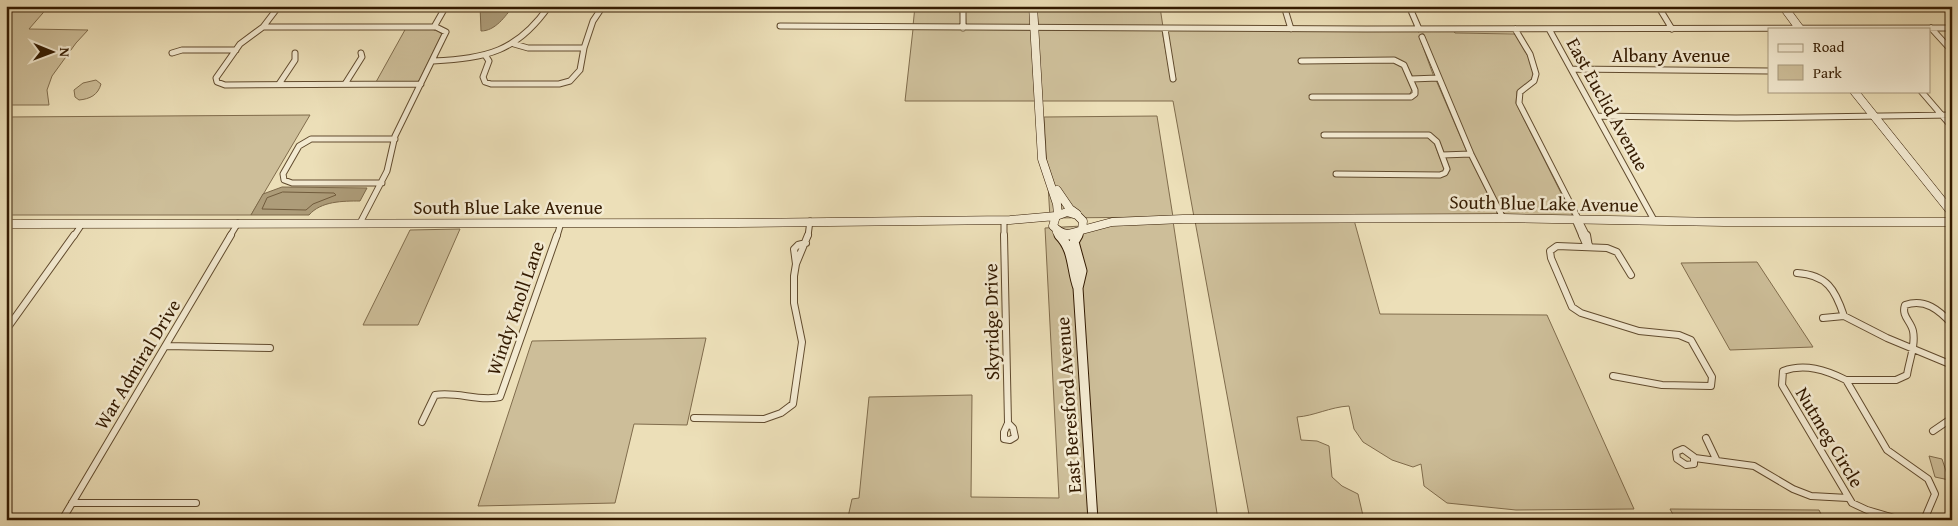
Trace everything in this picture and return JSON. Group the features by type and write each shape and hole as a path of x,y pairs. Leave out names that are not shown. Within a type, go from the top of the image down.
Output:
{"main road":[{"path":"1032,6 1043,170 1059,205 1057,216"},
{"path":"1783,6 1799,28"},
{"path":"1855,92 1952,213"},
{"path":"1042,155 1059,194 1070,209 1079,216 1084,224 1080,231 1070,235 1056,230 1052,222 1057,216 1067,212 1079,216"},
{"name":"South Blue Lake Avenue","path":"6,224 810,222 1007,220 1057,216"},
{"name":"South Blue Lake Avenue","path":"1079,216 1093,221 1125,218 1137,220"},
{"name":"South Blue Lake Avenue","path":"1080,231 1101,224 1137,220 1503,218 1724,222 1952,222"},
{"name":"South Blue Lake Avenue","path":"1007,220 1018,223 1043,222 1056,230"},
{"name":"East Beresford Avenue","path":"1056,230 1069,246 1078,288 1093,520"},
{"name":"East Beresford Avenue","path":"1078,288 1081,282 1081,265 1074,242 1080,231"}],"street":[{"path":"278,6 263,27 245,40 236,50 220,71 216,78 217,82 225,85 421,84"},
{"path":"434,27 446,6"},
{"path":"433,61 458,60 485,55 514,44 539,23 549,6"},
{"path":"485,55 488,61 483,78 485,82 491,84 558,84 570,81 576,77 580,70 584,48 594,22 603,6"},
{"path":"963,6 963,28"},
{"path":"1284,6 1291,29"},
{"path":"1409,6 1419,29"},
{"path":"1658,6 1672,28"},
{"path":"780,26 1291,29 1768,29"},
{"path":"263,27 434,27 446,32 394,139 393,155 388,171 360,224"},
{"path":"1165,28 1173,79"},
{"name":"East Euclid Avenue","path":"1549,28 1654,220"},
{"path":"1866,28 1952,28"},
{"path":"1931,28 1952,51"},
{"path":"1515,29 1537,72 1534,81 1520,92 1519,103 1577,220 1576,222 1585,242 1589,246"},
{"path":"1422,37 1471,154 1503,218"},
{"path":"514,44 528,48 584,48"},
{"path":"172,53 182,50 236,50"},
{"path":"278,84 294,60 296,53"},
{"path":"345,84 362,57 361,53"},
{"path":"1301,61 1394,60 1404,65 1415,90 1411,97 1312,97"},
{"name":"Albany Avenue","path":"1572,69 1768,71"},
{"path":"1411,79 1438,78"},
{"path":"1922,92 1952,127"},
{"path":"1597,116 1736,118 1952,115"},
{"path":"1324,135 1429,134 1436,142 1447,169 1445,173 1440,175 1336,174"},
{"path":"382,183 292,183 284,180 283,174 299,146 311,139 394,139"},
{"path":"1442,154 1471,154"},
{"name":"Skyridge Drive","path":"1007,220 1008,423"},
{"name":"Windy Knoll Lane","path":"422,422 435,395 454,394 493,400 500,397 561,222"},
{"path":"694,418 764,419 781,413 793,404 802,342 794,304 794,276 796,264 806,243 810,222"},
{"name":"War Admiral Drive","path":"62,520 238,223"},
{"path":"6,330 82,224"},
{"path":"796,264 794,249 798,245 806,243"},
{"path":"1613,376 1665,385 1711,386 1712,378 1691,340 1679,335 1639,331 1581,313 1572,307 1551,258 1550,251 1557,246 1607,248 1617,252 1631,275"},
{"path":"1797,273 1811,273 1826,281 1840,300 1844,316"},
{"path":"1846,380 1896,380 1907,375 1913,332 1902,310 1910,302 1924,304 1940,312 1952,324"},
{"path":"1823,318 1844,316 1887,338 1911,346 1952,365"},
{"path":"166,346 270,348"},
{"name":"Nutmeg Circle","path":"1846,380 1820,369 1799,367 1783,371 1782,385 1852,503 1867,510 1901,520"},
{"path":"1846,380 1887,450 1928,479 1935,494 1924,520"},
{"path":"1933,431 1952,418"},
{"path":"1706,438 1716,459"},
{"path":"1695,458 1716,459 1754,466 1811,496 1848,498"},
{"path":"72,504 196,503"}],"green space":[{"path":"6,6 49,6 29,29 88,30 52,76 47,90 49,105 6,105"},
{"path":"915,6 960,6 961,26 913,26"},
{"path":"965,6 1030,6 1031,27 966,26"},
{"path":"1037,6 1164,6 1160,7 1163,27 1038,27"},
{"path":"406,28 436,29 442,34 420,79 417,82 376,82"},
{"path":"913,29 1031,30 1035,101 905,101"},
{"path":"1036,30 1162,30 1171,80 1176,80 1167,30 1453,30 1455,33 1515,34 1533,68 1532,78 1517,91 1516,103 1573,217 1505,216 1473,154 1424,36 1419,36 1434,77 1413,77 1406,64 1394,59 1298,60 1299,63 1394,62 1402,65 1412,90 1409,95 1309,95 1310,98 1412,98 1417,94 1414,80 1436,80 1467,152 1444,153 1439,141 1429,133 1321,133 1322,136 1428,136 1434,142 1444,169 1443,172 1438,173 1334,172 1334,176 1441,177 1447,175 1450,170 1445,156 1469,156 1499,216 1194,217 1173,101 1040,101"},
{"path":"96,80 101,84 96,94 79,100 75,97 74,90 83,83"},
{"path":"310,115 251,215 6,215 6,117"},
{"path":"1157,116 1173,217 1050,218 1044,117"},
{"path":"1354,220 1380,314 1547,315 1634,509 1516,510 1447,503 1424,486 1421,464 1413,467 1392,460 1363,442 1354,429 1349,406 1297,417 1301,440 1317,441 1329,446 1332,477 1342,486 1358,494 1364,520 1250,520 1195,221"},
{"path":"1173,221 1218,520 951,520 943,516 848,517 852,499 859,498 869,397 972,395 971,497 1059,498 1045,228"},
{"path":"460,229 418,325 363,325 410,230"},
{"path":"1757,262 1813,347 1730,350 1681,263"},
{"path":"706,338 687,425 634,424 615,503 478,506 532,341"},
{"path":"1929,456 1942,459 1949,480 1935,477"},
{"path":"1670,509 1819,510 1824,520 1676,520"}],"water":[{"path":"480,6 513,6 495,26 481,31"},
{"path":"282,187 367,188 360,201 326,204 309,215 251,215 263,194"}]}
